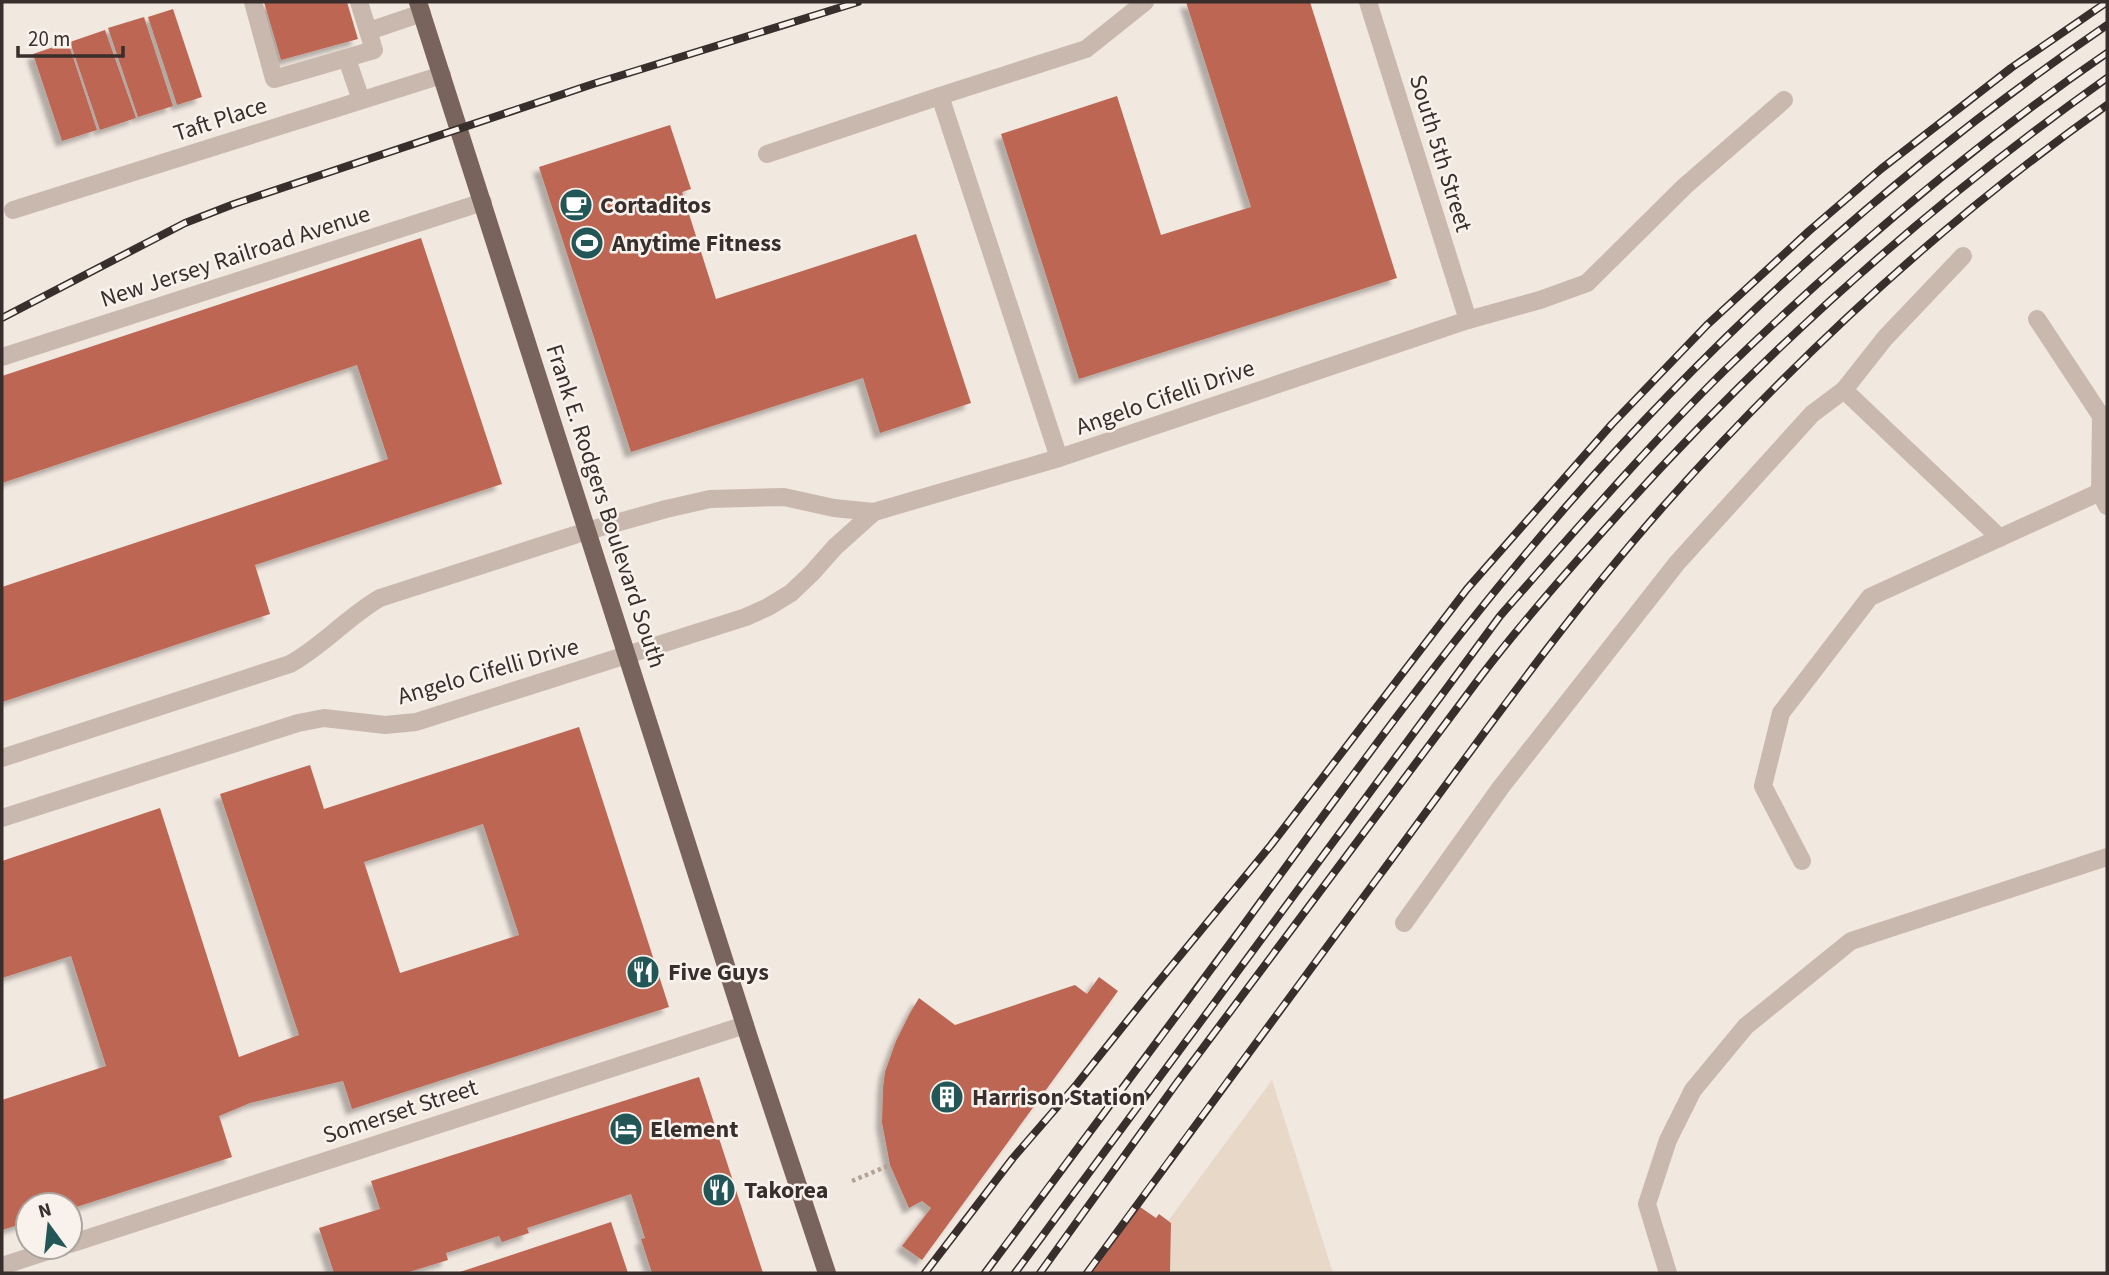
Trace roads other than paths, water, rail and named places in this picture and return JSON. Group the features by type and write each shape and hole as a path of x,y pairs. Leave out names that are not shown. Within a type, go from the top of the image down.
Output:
{"main road":[{"name":"Frank E. Rodgers Boulevard South","path":"420,7 751,1044 827,1273"}],"street":[{"path":"253,2 274,79 321,58 347,59 374,50 359,2"},
{"path":"767,154 1086,49 1144,2"},
{"name":"South 5th Street","path":"1368,2 1468,320"},
{"path":"369,31 420,7"},
{"path":"347,59 361,100"},
{"name":"Taft Place","path":"13,210 442,75"},
{"path":"940,96 1059,458"},
{"name":"Angelo Cifelli Drive","path":"2,758 290,664 308,654 360,609 380,598 587,531 710,499 784,497 834,508 874,512 1059,458 1468,320 1540,300 1587,283 1685,186 1784,100"},
{"name":"New Jersey Railroad Avenue","path":"2,356 483,202"},
{"path":"1404,923 1501,787 1676,563 1812,414 1844,390 1885,338 1963,256"},
{"path":"1802,861 1763,786 1781,713 1870,597 2000,538 2104,499 2101,416 2037,319"},
{"path":"1844,390 2000,538"},
{"name":"Angelo Cifelli Drive","path":"2,818 298,723 324,718 385,725 416,722 746,617 790,593 874,512"},
{"path":"1668,1273 1647,1204 1668,1140 1693,1090 1746,1026 1852,941 2107,857"},
{"name":"Somerset Street","path":"84,1239 745,1025"}],"railway":[{"path":"2,318 185,223 234,204 593,84 858,2"},
{"path":"925,1273 1013,1158 1077,1084 1271,845 1467,589 1612,424 1707,325 1881,169 2011,68 2107,2"},
{"path":"985,1273 1439,662 1521,559 1625,441 1753,312 1889,190 1960,133 2107,25"},
{"path":"1015,1273 1500,616 1610,491 1725,370 1862,244 1957,164 2107,53"},
{"path":"1040,1273 1176,1084 1481,676 1598,537 1729,398 1849,284 1975,178 2107,78"},
{"path":"1087,1273 1516,690 1623,553 1661,509 1764,399 1872,294 1987,196 2107,105"}],"place":[{"name":"Cortaditos","path":"576,205"},
{"name":"Anytime Fitness","path":"587,243"},
{"name":"Five Guys","path":"643,972"},
{"name":"Harrison Station","path":"947,1097"},
{"name":"Element","path":"626,1129"},
{"name":"Takorea","path":"719,1190"}]}
